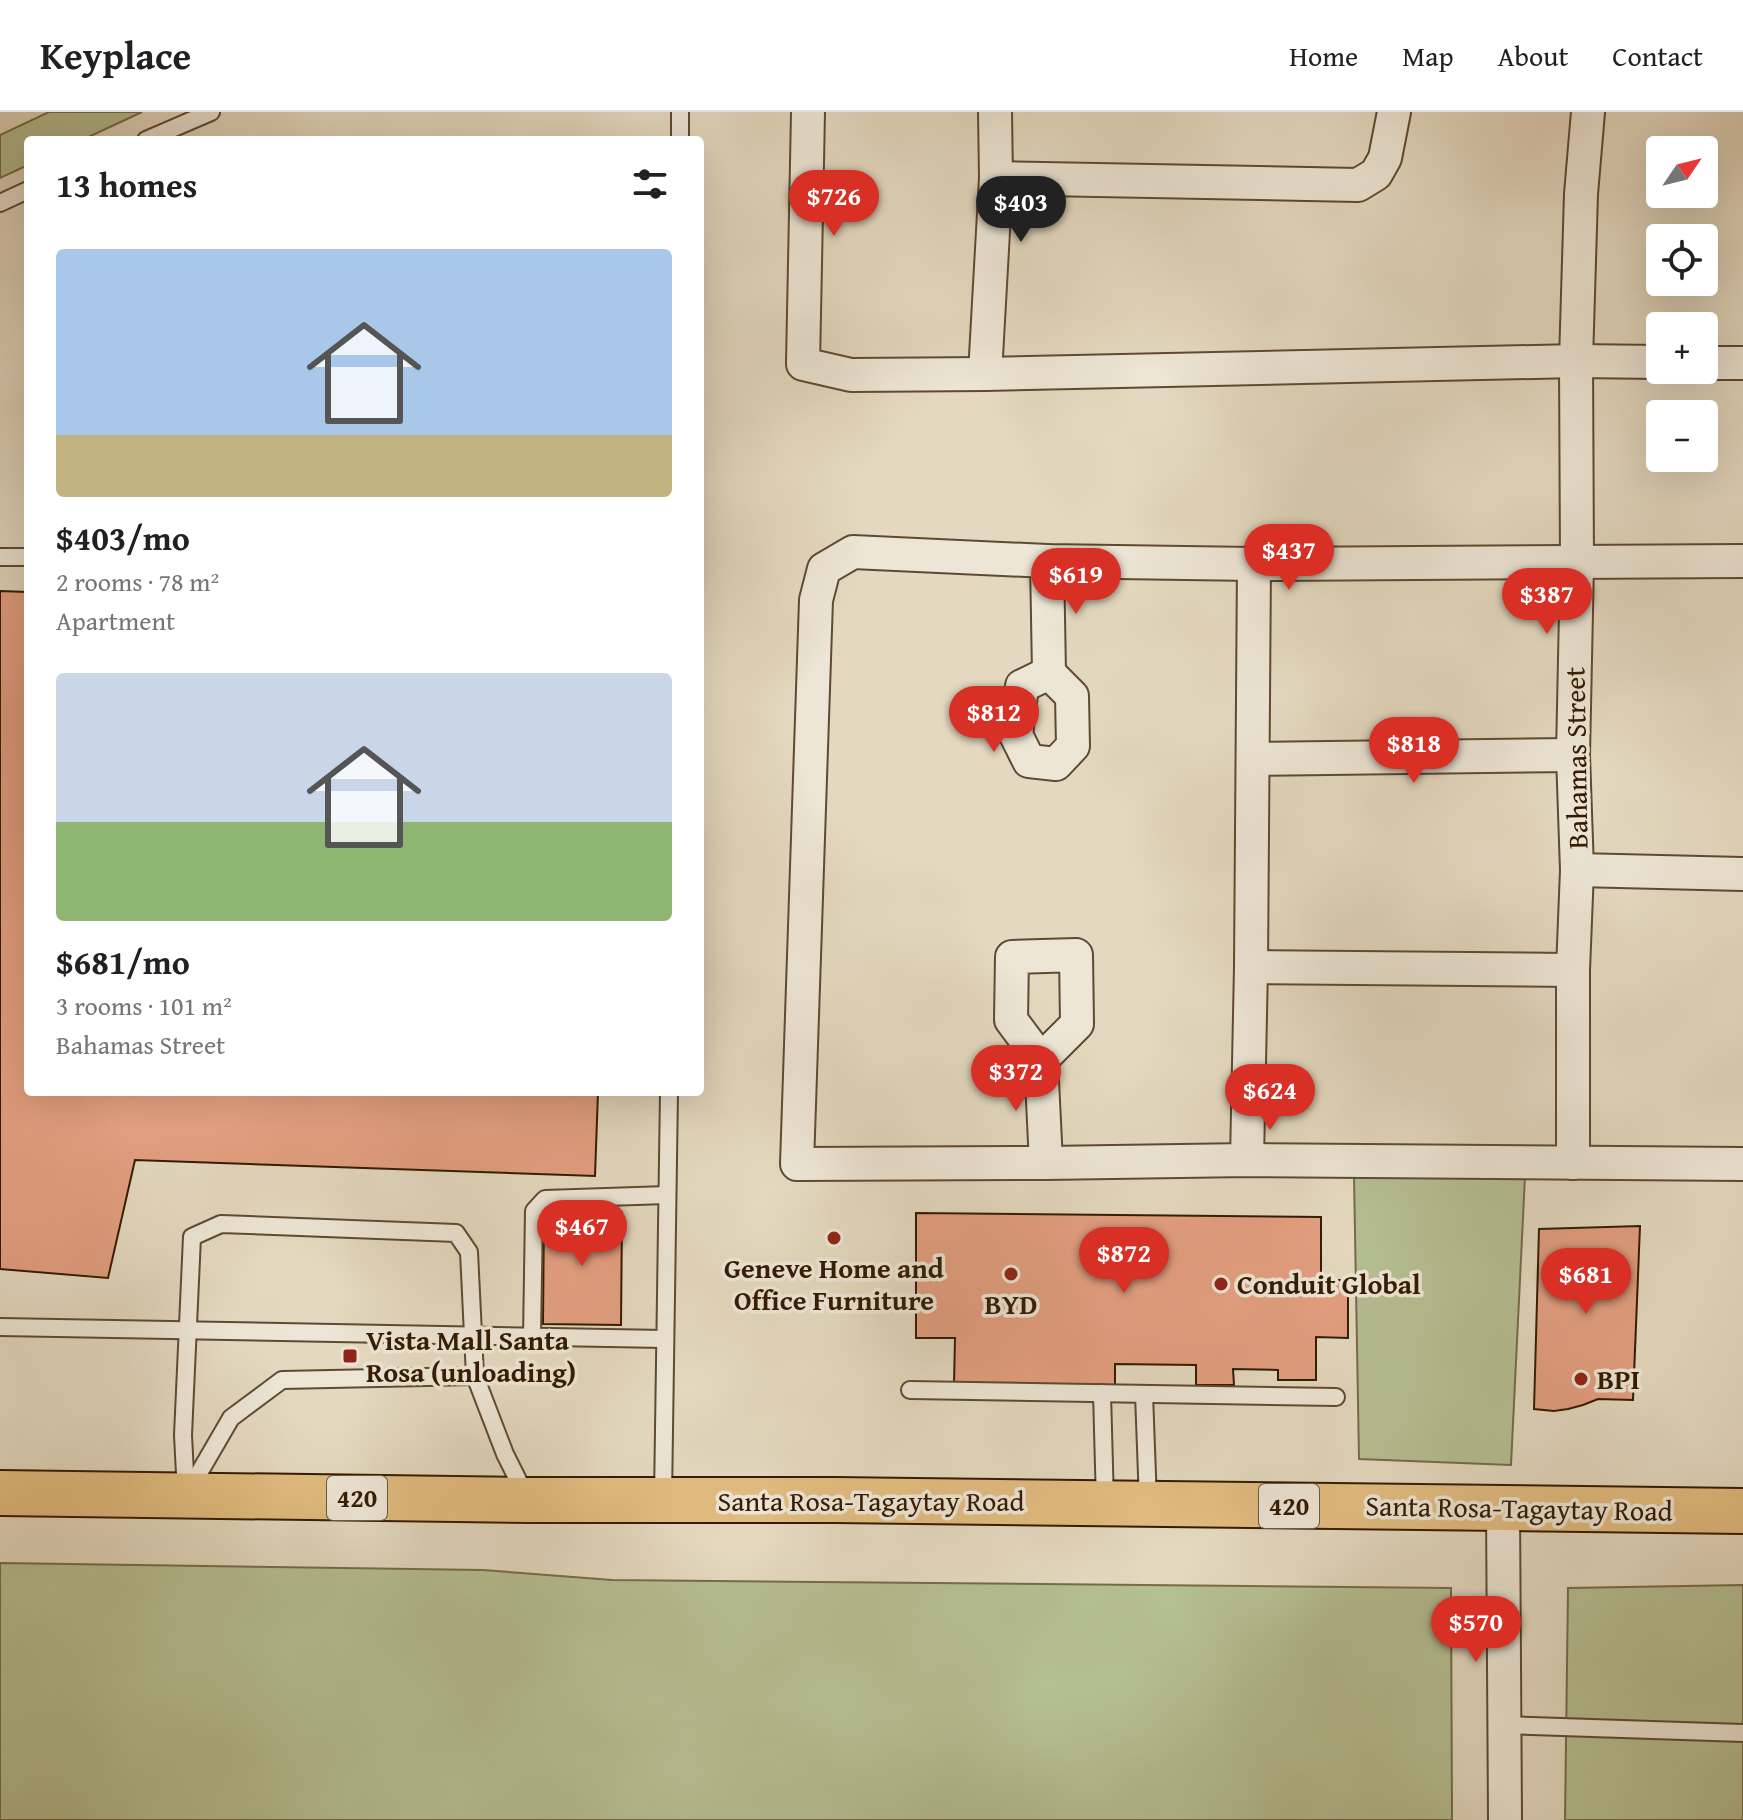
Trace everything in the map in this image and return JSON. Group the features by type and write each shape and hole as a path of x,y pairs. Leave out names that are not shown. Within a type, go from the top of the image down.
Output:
{"main road":[{"name":"Santa Rosa-Tagaytay Road","path":"0,1493 1743,1511"}],"street":[{"path":"808,112 803,364 851,375 1646,362"},
{"path":"985,374 996,178 995,112"},
{"path":"996,178 1358,185 1376,174 1385,158 1394,112"},
{"name":"Bahamas Street","path":"1573,1163 1573,970 1577,870 1573,755 1577,563 1576,361 1581,194 1588,112"},
{"path":"1718,360 1742,354"},
{"path":"1743,561 1254,564 1047,561 853,552 824,569 816,600 797,1164 1247,1160 1743,1164"},
{"path":"1047,561 1049,673"},
{"path":"1247,1160 1254,564"},
{"path":"1253,759 1573,755"},
{"path":"1577,870 1743,874"},
{"path":"1251,967 1573,970"},
{"path":"1041,1060 1046,1163"},
{"path":"1503,1508 1505,1820"}],"lane":[{"path":"155,136 211,112"},
{"path":"680,112 680,136"},
{"path":"0,203 24,192"},
{"path":"0,557 24,557"},
{"path":"663,1500 669,1096"},
{"path":"532,1337 534,1211 545,1199 667,1195"},
{"path":"186,1496 183,1435 192,1237 221,1224 456,1233 469,1252 475,1376 505,1454 528,1500"},
{"path":"0,1327 665,1339"},
{"path":"186,1496 231,1418 282,1380 475,1376"},
{"path":"910,1390 1336,1397"},
{"path":"1102,1393 1105,1503"},
{"path":"1144,1394 1148,1504"},
{"path":"1505,1725 1743,1733"}],"green space":[{"path":"49,112 142,112 91,136 24,136 24,167 0,178 0,135"},
{"path":"1354,1175 1525,1176 1511,1465 1359,1459"},
{"path":"0,1563 483,1570 612,1580 1451,1588 1452,1820 0,1820"},
{"path":"1743,1585 1743,1820 1565,1820 1568,1588"}],"building":[{"path":"0,591 24,592 24,1096 598,1096 595,1176 135,1160 108,1278 0,1269"},
{"path":"544,1210 622,1212 621,1325 543,1324"},
{"path":"916,1213 1321,1217 1321,1280 1348,1280 1348,1338 1316,1337 1316,1380 1278,1380 1278,1370 1233,1369 1234,1385 1196,1385 1196,1365 1115,1364 1115,1385 954,1384 955,1338 916,1338"},
{"path":"1640,1226 1633,1400 1598,1399 1568,1409 1534,1409 1539,1229"}],"place":[{"name":"Geneve Home and Office Furniture","path":"834,1238"},
{"name":"BYD","path":"1011,1274"},
{"name":"Conduit Global","path":"1221,1284"},
{"name":"Vista Mall Santa Rosa (unloading)","path":"350,1356"},
{"name":"BPI","path":"1581,1379"}]}
